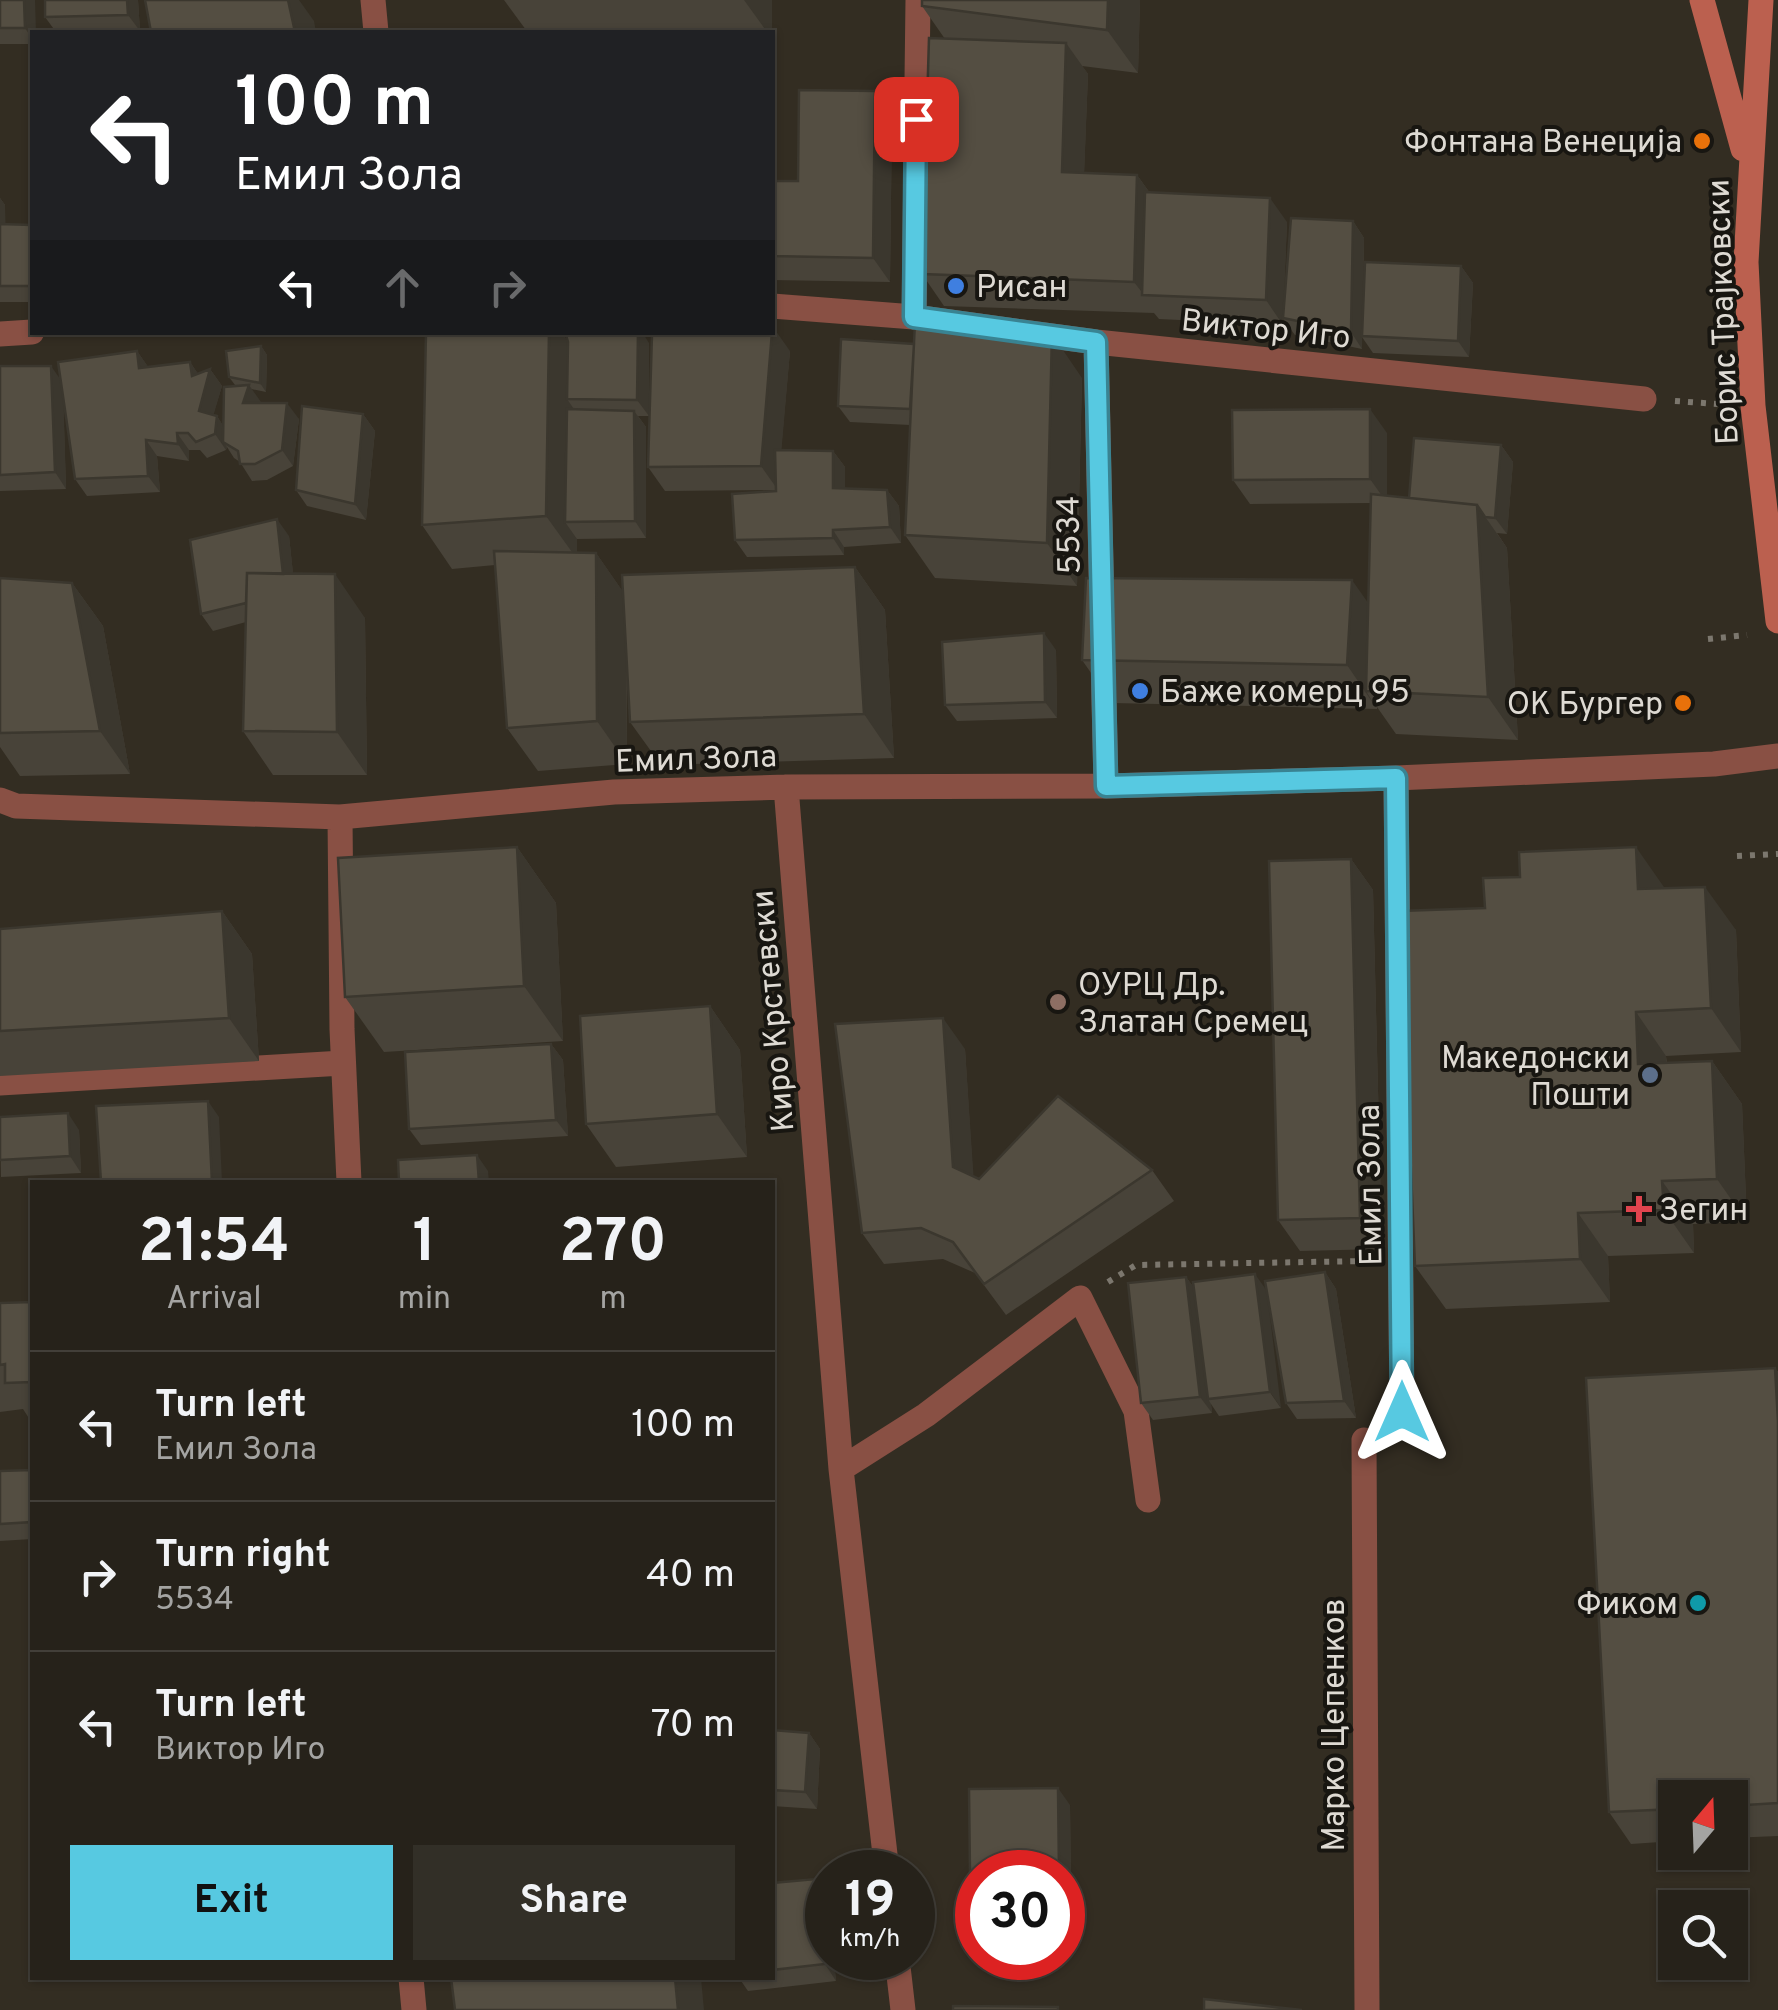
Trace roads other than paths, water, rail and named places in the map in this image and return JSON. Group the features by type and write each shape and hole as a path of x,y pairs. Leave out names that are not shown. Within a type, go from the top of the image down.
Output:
{"street":[{"path":"373,0 376,30"},
{"path":"914,317 918,0"},
{"path":"1688,0 1705,10 1749,170"},
{"name":"Борис Трајковски","path":"1761,0 1746,262 1753,406 1778,621"},
{"name":"Виктор Иго","path":"775,306 914,317 1096,342 1644,399"},
{"path":"0,334 30,332"},
{"name":"5534","path":"1096,342 1106,786"},
{"name":"Емил Зола","path":"0,800 16,806 340,818 614,792 1396,778 1714,764 1778,756"},
{"name":"Емил Зола","path":"1396,778 1402,1412"},
{"name":"Киро Крстевски","path":"786,787 841,1469 884,1850"},
{"path":"340,818 343,1064 349,1180"},
{"path":"0,1084 343,1064"},
{"path":"841,1469 926,1415 1080,1298 1136,1411 1148,1500"},
{"name":"Марко Цепенков","path":"1364,1440 1367,2010"},
{"path":"411,1980 414,2010"},
{"path":"900,1980 903,2010"}],"place":[{"name":"Фонтана Венеција","path":"1702,141"},
{"name":"Рисан","path":"956,286"},
{"name":"Баже комерц 95","path":"1140,691"},
{"name":"ОК Бургер","path":"1683,703"},
{"name":"ОУРЦ Др. Златан Сремец","path":"1058,1002"},
{"name":"Македонски Пошти","path":"1650,1075"},
{"name":"Зегин","path":"1639,1209"},
{"name":"Фиком","path":"1698,1603"}]}
